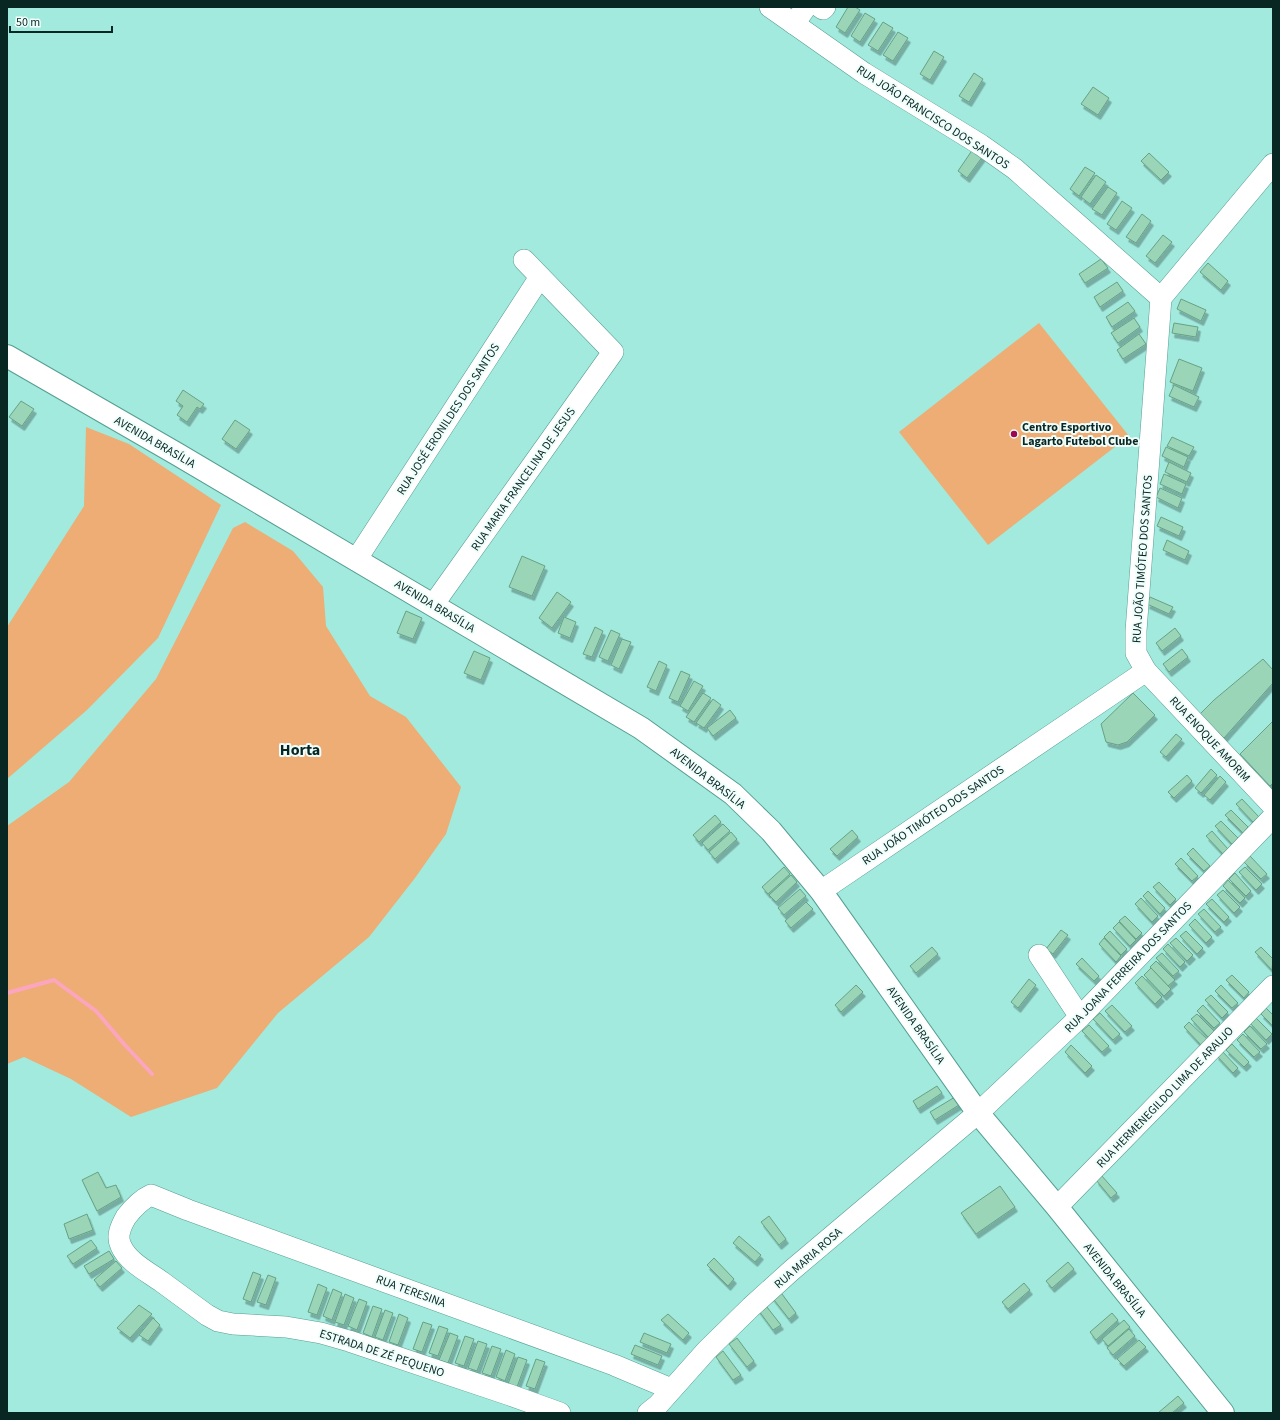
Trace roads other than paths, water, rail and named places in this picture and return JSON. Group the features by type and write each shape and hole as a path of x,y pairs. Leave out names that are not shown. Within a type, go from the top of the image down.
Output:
{"main road":[{"name":"AVENIDA BRASÍLIA","path":"7,356 177,454 641,728 733,794 771,830 821,891 978,1113 1223,1413"}],"street":[{"name":"RUA JOÃO FRANCISCO DOS SANTOS","path":"770,7 864,73 981,144 1015,169 1161,298"},
{"path":"794,24 806,7"},
{"path":"820,7 823,9 825,7"},
{"path":"1161,298 1273,164"},
{"path":"524,260 540,278"},
{"name":"RUA MARIA FRANCELINA DE JESUS","path":"433,606 613,352 540,278"},
{"name":"RUA JOSÉ ERONILDES DOS SANTOS","path":"356,560 540,278"},
{"name":"RUA JOÃO TIMÓTEO DOS SANTOS","path":"821,891 1146,671 1136,653 1136,631 1161,298"},
{"name":"RUA ENOQUE AMORIM","path":"1146,671 1273,806"},
{"name":"RUA JOANA FERREIRA DOS SANTOS","path":"978,1113 1080,1017 1273,817"},
{"path":"1039,955 1080,1017"},
{"name":"RUA HERMENEGILDO LIMA DE ARAUJO","path":"1056,1207 1273,986"},
{"name":"RUA MARIA ROSA","path":"648,1413 658,1405 707,1350 751,1307 792,1270 978,1113"},
{"name":"RUA TERESINA","path":"151,1195 188,1210 614,1366 672,1389"},
{"name":"ESTRADA DE ZÉ PEQUENO","path":"151,1195 136,1204 123,1222 118,1237 120,1245 130,1258 140,1266 213,1319 233,1324 286,1327 321,1333 349,1341 560,1413"}],"waterway":[{"path":"7,993 54,980 96,1011 152,1074"}],"place":[{"name":"Centro Esportivo Lagarto Futebol Clube","path":"1014,434"}],"district":[{"name":"Horta","path":"300,749"}]}
